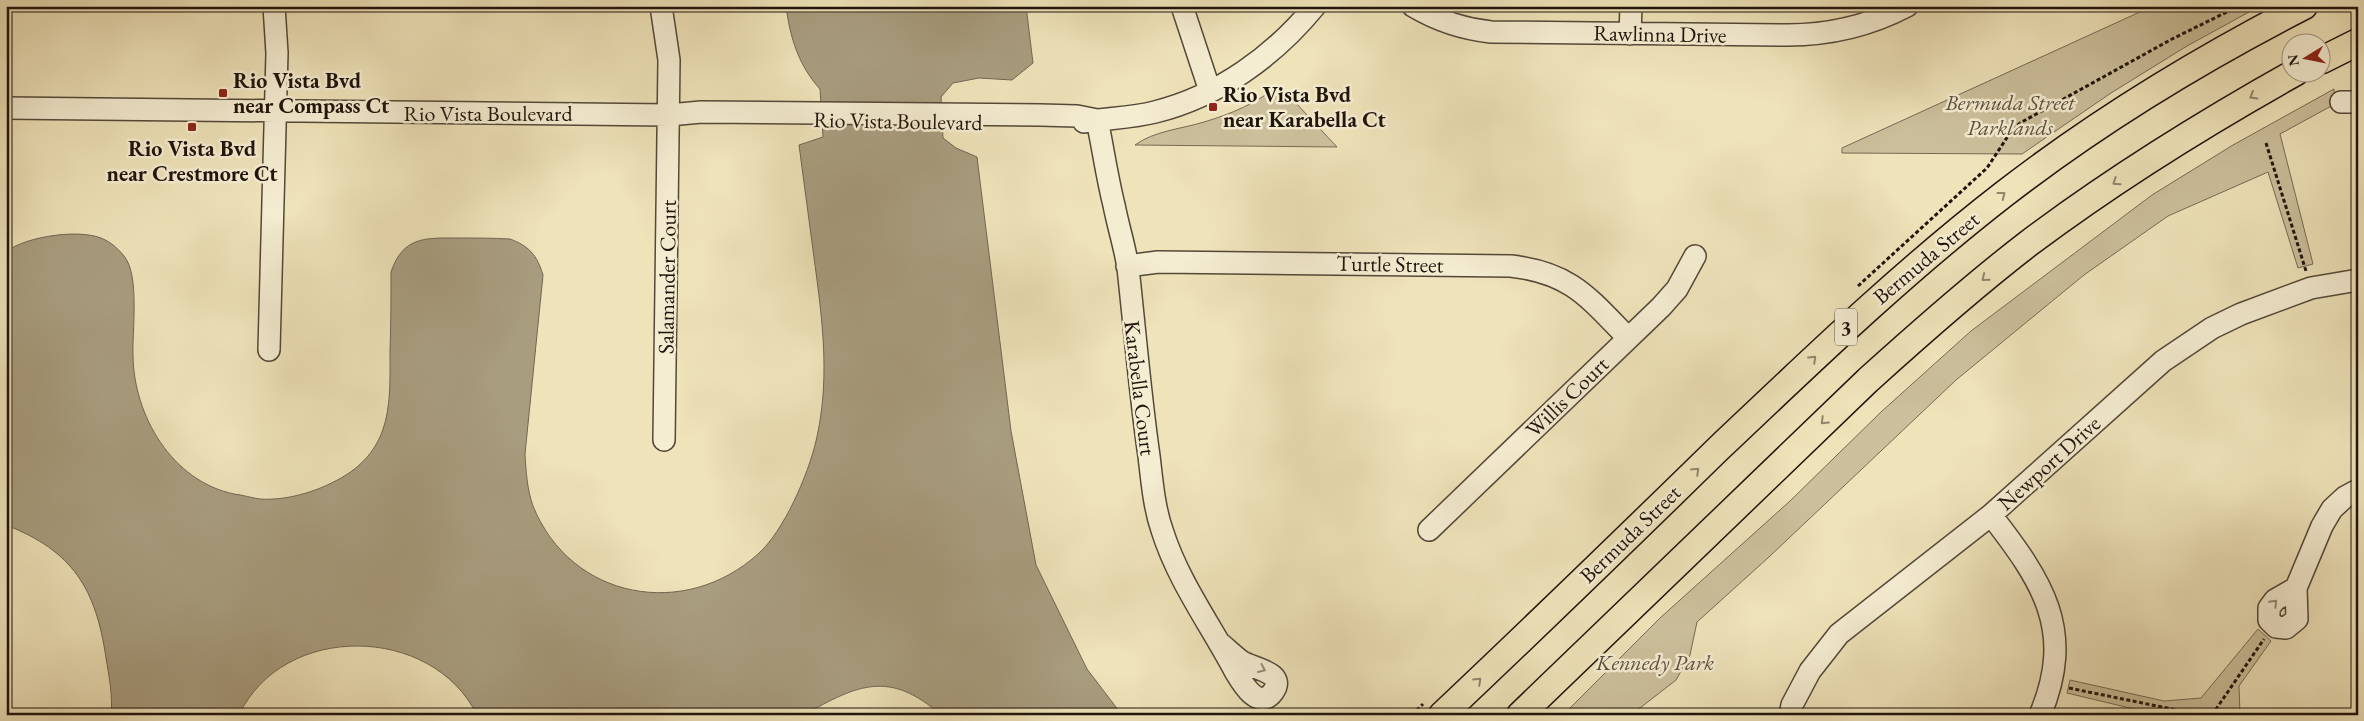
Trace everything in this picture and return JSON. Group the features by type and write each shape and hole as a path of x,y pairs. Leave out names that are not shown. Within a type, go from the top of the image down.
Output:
{"main road":[{"name":"Bermuda Street","path":"1442,715 1844,329 1945,241 2005,193 2113,116 2208,58 2304,6"},
{"path":"2332,55 2358,42"},
{"name":"3","path":"1520,715 1924,328 2029,243 2146,161 2282,80"}],"street":[{"path":"269,350 277,53 274,6"},
{"name":"Salamander Court","path":"660,6 669,60 664,440"},
{"path":"1182,6 1210,91"},
{"name":"Rio Vista Boulevard","path":"6,108 669,114 701,112 1078,123 1114,119 1156,111 1210,91 1236,77 1262,59 1301,23 1315,6"},
{"name":"Rawlinna Drive","path":"1413,6 1428,15 1468,29 1491,32 1814,35 1867,24 1907,6"},
{"path":"1630,34 1631,6"},
{"name":"Karabella Court","path":"1097,120 1128,266 1131,317 1147,445 1161,528 1179,575 1221,644"},
{"name":"Willis Court","path":"1430,530 1677,289 1695,256"},
{"name":"Turtle Street","path":"1128,266 1168,262 1511,266 1533,268 1551,273 1588,296 1628,338"},
{"name":"Newport Drive","path":"1790,715 1792,705 1810,671 1839,634 1991,514 2163,361 2212,328 2241,314 2311,288 2358,280"},
{"path":"2273,625 2283,629 2290,627 2295,622 2298,616 2296,588 2332,509 2345,497 2358,490"},
{"path":"1991,514 2020,551 2038,581 2050,610 2056,656 2051,684 2040,715"}],"path":[{"path":"2266,143 2311,288"},
{"path":"2212,715 2273,625"},
{"path":"2051,684 2200,715"}],"green space":[{"name":"Bermuda Street Parklands","path":"2153,6 2260,6 2187,46 2111,93 2022,154 1842,153 1842,148"},
{"path":"1279,85 1337,147 1135,145 1159,133 1204,122 1234,112 1253,103"},
{"name":"Kennedy Park","path":"2334,89 2335,104 2280,134 2313,264 2298,268 2268,172 2168,216 2084,275 1956,380 1769,557 1697,622 1690,655 1676,680 1631,715 1563,715 1660,618 1790,501 1881,412 1971,331 2152,195 2233,145"},
{"path":"2258,629 2271,641 2239,686 2240,715 2159,715 2067,693 2070,680 2164,701 2201,698"}],"shaded area":[{"path":"786,6 1026,6 1033,63 1012,80 979,78 953,83 941,97 943,138 956,148 977,157 1011,431 1036,565 1087,669 1122,715 941,715 923,701 906,692 889,687 874,686 841,696 804,715 477,715 456,685 427,664 394,650 358,646 322,650 288,663 260,685 239,715 111,715 110,686 102,634 88,592 64,560 29,535 6,525 6,252 15,246 41,238 71,234 97,237 109,242 116,248 124,256 132,276 134,289 133,356 135,379 140,401 149,423 161,443 175,460 192,475 212,487 234,494 271,499 294,496 316,490 346,475 373,450 381,436 386,420 390,387 391,272 402,252 409,245 426,239 436,238 510,239 517,242 527,248 535,257 543,275 525,454 528,487 533,506 551,538 574,562 602,580 632,590 665,593 697,588 729,575 758,554 768,544 786,517 801,486 816,441 820,419 824,375 823,331 799,145 823,137 820,89 801,61 790,29"}],"place":[{"name":"Rio Vista Bvd near Compass Ct","path":"223,93"},
{"name":"Rio Vista Bvd near Karabella Ct","path":"1213,107"},
{"name":"Rio Vista Bvd near Crestmore Ct","path":"192,127"}]}
